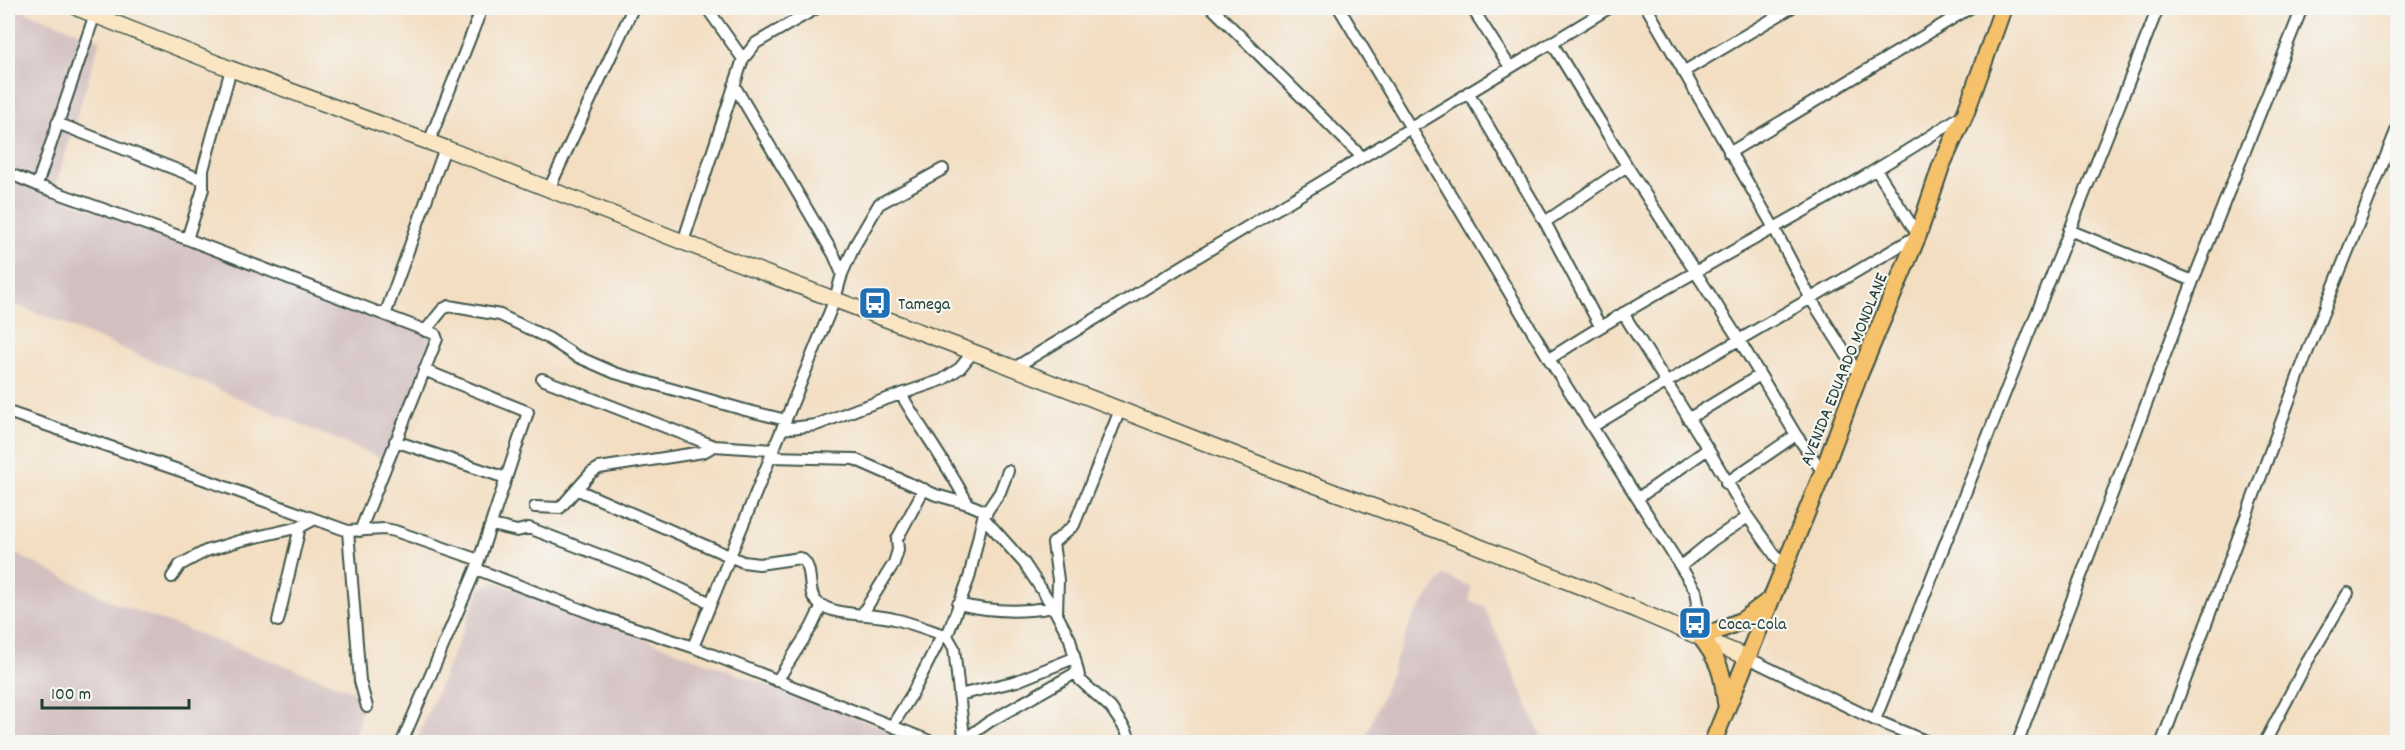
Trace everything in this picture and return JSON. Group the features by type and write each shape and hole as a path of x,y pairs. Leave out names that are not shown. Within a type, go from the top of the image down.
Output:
{"main road":[{"path":"77,8 231,69 445,148 1277,471 1450,535 1746,657"},
{"name":"AVENIDA EDUARDO MONDLANE","path":"1713,742 1859,375 1918,235 1941,166 1966,112 1999,9"},
{"path":"1696,635 1743,620 1769,600"},
{"path":"1696,635 1715,655 1721,668 1726,707"}],"street":[{"path":"429,142 482,8"},
{"path":"549,189 633,8"},
{"path":"708,8 743,59"},
{"path":"683,242 743,59 756,43 817,8"},
{"path":"1212,8 1362,157"},
{"path":"1339,8 1412,126 1549,359 1696,591 1698,603 1696,635"},
{"path":"1473,8 1510,67"},
{"path":"1014,368 1609,8"},
{"path":"1647,8 1774,228 1811,300 1859,375"},
{"path":"1683,72 1791,8"},
{"path":"1729,153 1970,8"},
{"path":"1875,720 2158,8"},
{"path":"2018,742 2193,281 2302,8"},
{"path":"37,185 95,14"},
{"path":"1552,44 1627,166 1697,272 1796,435 1822,472"},
{"path":"187,239 203,189 203,170 231,69"},
{"path":"734,85 834,255 842,274"},
{"path":"1468,92 1545,222 1600,326"},
{"path":"1549,359 1600,326 1877,171 1966,112"},
{"path":"57,123 203,180"},
{"path":"2162,742 2305,358 2397,126"},
{"path":"385,315 445,148"},
{"path":"1545,222 1627,166"},
{"path":"693,647 855,245 879,204 943,168"},
{"path":"1592,427 1738,338 1811,300 1918,235 1877,171"},
{"path":"8,173 187,239 437,336 360,531"},
{"path":"2069,230 2193,281"},
{"path":"425,331 443,309 450,306 500,315 548,338 576,356 615,373 745,411 784,425 816,425 923,388 952,375 973,352"},
{"path":"1623,314 1708,448 1726,483 1784,568"},
{"path":"402,742 477,565 528,415 527,410 424,370"},
{"path":"1688,419 1760,375"},
{"path":"542,379 714,446 854,459 924,489 968,504 985,514 1024,564 1055,610 1070,639 1080,680 1111,708 1119,718 1131,742"},
{"path":"901,394 916,421 951,470 968,504"},
{"path":"1055,610 1058,580 1053,543 1074,525 1120,410"},
{"path":"8,412 348,531 385,529 395,531 598,616 693,647 932,742"},
{"path":"1726,483 1796,435"},
{"path":"395,441 506,478"},
{"path":"535,507 560,508 591,473 599,468 703,452 714,446"},
{"path":"1638,498 1708,448"},
{"path":"892,726 945,635 969,578 985,514 1000,492 1008,471"},
{"path":"863,613 894,562 898,550 897,539 924,489"},
{"path":"578,490 730,557 759,564 792,558 804,560 816,602 842,612 893,618 945,635 953,645 963,740 1077,672"},
{"path":"1681,566 1713,540 1748,517"},
{"path":"172,577 180,565 206,551 300,527 313,520"},
{"path":"492,525 517,531 529,528 649,574 711,603"},
{"path":"278,621 300,527"},
{"path":"348,531 360,681 367,707"},
{"path":"2265,742 2302,670 2348,593"},
{"path":"958,604 987,611 1055,610"},
{"path":"777,681 812,626 822,605"},
{"path":"1746,657 1875,720 1928,742"},
{"path":"959,695 1017,681 1074,658"}],"shaded area":[{"path":"8,8 16,8 100,40 53,195 440,339 394,464 8,302"},
{"path":"8,550 115,603 364,695 355,742 8,742"},
{"path":"1444,575 1471,587 1469,600 1484,606 1542,742 1364,742 1411,621"},
{"path":"494,581 922,742 416,742 480,589"}],"place":[{"name":"Tamega","path":"875,303"},
{"name":"Coca-Cola","path":"1695,623"}]}
